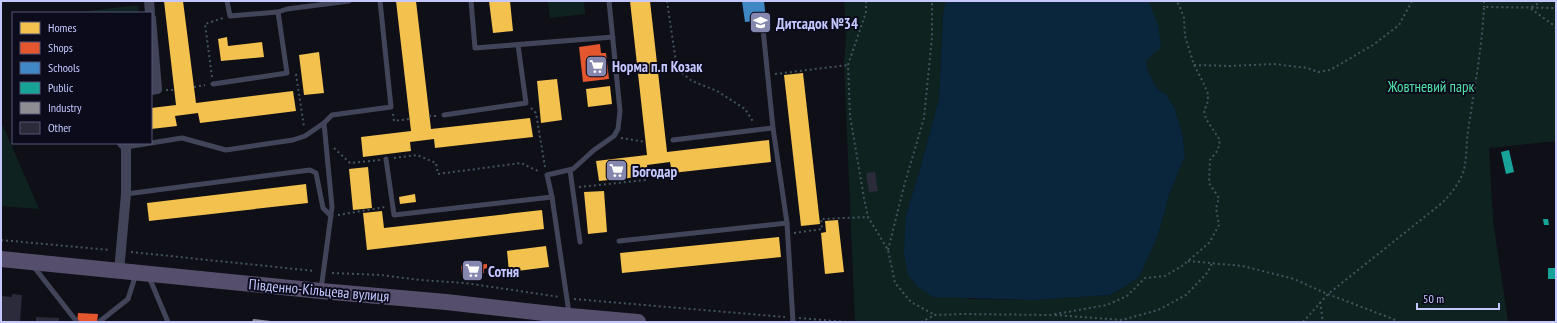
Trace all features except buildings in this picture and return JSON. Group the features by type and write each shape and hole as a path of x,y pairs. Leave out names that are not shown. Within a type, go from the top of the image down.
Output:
{"main road":[{"name":"Південно-Кільцева вулиця","path":"1,259 636,322"}],"street":[{"path":"149,1 150,12"},
{"path":"152,30 157,89 152,90"},
{"path":"119,271 126,194 124,145"}],"lane":[{"path":"228,1 230,16 278,12 287,9 349,1"},
{"path":"152,142 182,138 226,150 293,140 305,136 324,123 332,115 392,107 380,1"},
{"path":"471,1 475,48 613,37"},
{"path":"570,316 566,298 552,197 547,175 573,169 594,150 614,136 618,129 620,111 609,1"},
{"path":"213,84 287,73 278,12"},
{"path":"763,29 773,128 787,224 793,320"},
{"path":"444,115 526,103 518,44"},
{"path":"321,291 332,208 327,141 324,123"},
{"path":"673,140 773,128"},
{"path":"386,159 394,215 552,197"},
{"path":"126,194 310,170 316,173 323,208 331,216"},
{"path":"570,170 580,242"},
{"path":"619,241 787,224"},
{"path":"29,261 77,322"},
{"path":"99,322 128,299 142,274"},
{"path":"142,274 168,322"}],"path":[{"path":"667,1 677,69 692,81 717,90 745,109 758,129"},
{"path":"866,1 866,12 848,65 850,116 868,217 888,250 895,283 911,302 935,315"},
{"path":"888,250 904,186 924,118 932,37 932,1"},
{"path":"1050,315 1107,305 1128,296 1145,278 1165,276 1182,266 1187,260 1208,244 1219,225 1216,208 1219,198 1209,183 1210,160 1218,150 1220,140 1206,119 1204,111 1208,101 1208,94 1194,65 1185,36 1184,18 1176,1"},
{"path":"1194,65 1230,66 1274,64 1307,68 1318,72 1330,70 1373,45 1399,25 1412,1"},
{"path":"1303,322 1328,294 1442,203 1455,190 1462,173 1467,151 1468,132 1476,86 1483,28 1484,1"},
{"path":"1530,8 1542,1"},
{"path":"1484,7 1556,8"},
{"path":"1530,8 1556,27"},
{"path":"194,87 213,84 206,24 230,16"},
{"path":"767,75 848,65"},
{"path":"287,73 296,73 305,136"},
{"path":"526,103 536,113 547,175"},
{"path":"392,107 394,121 409,119"},
{"path":"614,136 646,142"},
{"path":"327,141 350,163 417,155 436,163 438,174 520,163 547,175"},
{"path":"572,188 646,180"},
{"path":"331,216 392,206"},
{"path":"787,234 822,229 821,219 868,217"},
{"path":"1,240 323,272 381,275 420,280 465,283 566,298 793,320 846,322"},
{"path":"1187,260 1243,266 1294,279 1398,322"},
{"path":"921,322 935,315 962,314 1050,315 1122,320 1158,310 1186,295 1208,272 1212,263"},
{"path":"1320,302 1323,322"}],"green space":[{"path":"548,1 584,1 585,14 550,18"},
{"name":"Жовтневий парк","path":"844,1 946,1 943,16 939,99 906,215 967,299 1032,300 1110,295 1139,277 1158,235 1170,192 1185,156 1182,133 1175,109 1166,94 1158,90 1148,72 1146,61 1149,2 1147,1 1556,1 1556,141 1489,148 1493,220 1508,322 855,322 844,62 846,39"},
{"path":"138,5 139,12 80,12"},
{"path":"1,124 3,126 39,209 1,206"}],"water":[{"path":"946,1 1149,2 1158,25 1161,47 1146,61 1148,72 1158,90 1166,94 1175,109 1182,133 1185,156 1170,192 1158,235 1139,277 1124,287 1110,295 1032,300 933,297 918,287 908,275 904,253 906,215 939,99 943,16"}],"place":[{"name":"Дитсадок №34","path":"760,23"},
{"name":"Норма п.п Козак","path":"597,66"},
{"name":"Богодар","path":"617,171"},
{"name":"Сотня","path":"473,271"}]}
